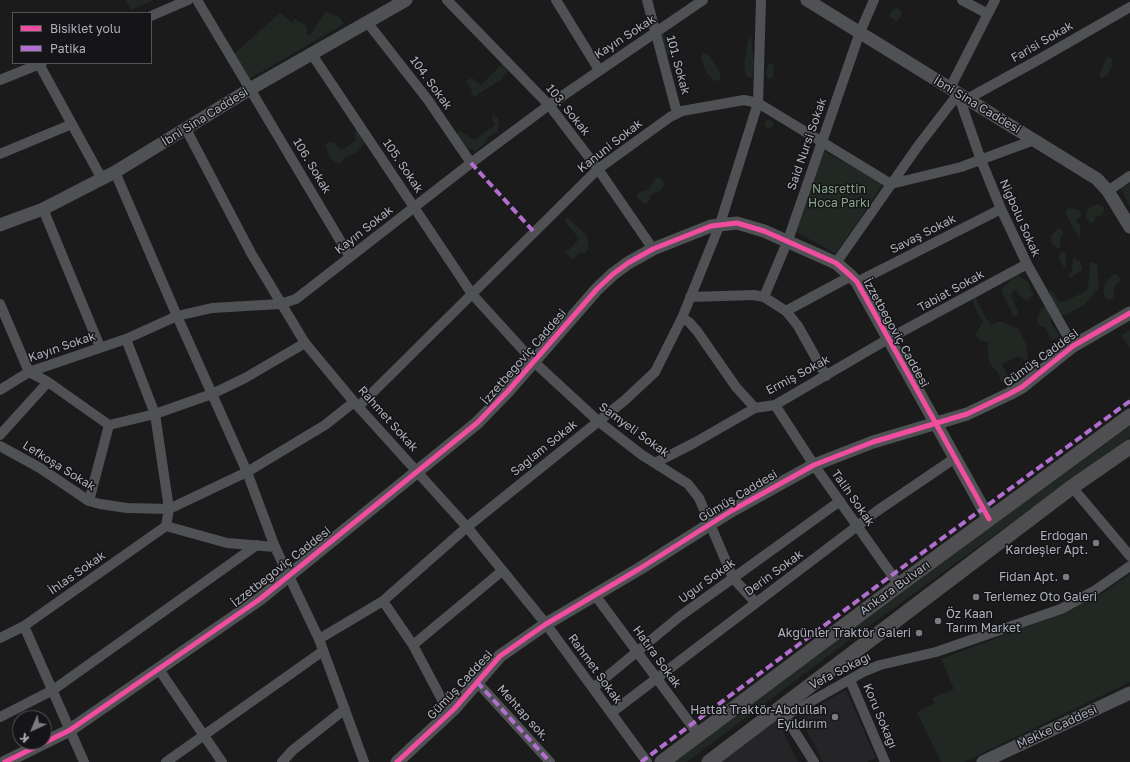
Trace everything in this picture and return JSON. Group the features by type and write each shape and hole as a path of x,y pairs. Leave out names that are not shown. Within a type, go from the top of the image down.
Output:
{"main road":[{"name":"Ankara Bulvarı","path":"662,762 899,585 1130,416"},
{"path":"710,762 782,712 1072,488 1130,447"}],"street":[{"path":"152,16 188,0"},
{"name":"106. Sokak","path":"197,0 350,257"},
{"name":"İbni Sina Caddesi","path":"0,225 43,209 115,172 250,89 406,0"},
{"name":"103. Sokak","path":"448,0 549,104 598,169 653,249"},
{"path":"556,0 599,70"},
{"name":"101. Sokak","path":"647,0 677,113"},
{"name":"Kayın Sokak","path":"0,390 30,372 126,339 177,316 212,308 280,304 296,299 549,104 703,0"},
{"name":"Sağlam Sokak","path":"319,639 383,600 467,528 625,400 655,372 682,318 720,224 758,102 761,0"},
{"name":"İbni Sina Caddesi","path":"808,0 1097,179 1108,191 1130,227"},
{"name":"Said Nursi Sokak","path":"764,297 788,240 860,32 874,0"},
{"path":"962,0 988,14"},
{"path":"836,263 891,184 958,94 988,14 995,0"},
{"name":"Farisi Sokak","path":"958,94 1038,60 1130,8"},
{"name":"104. Sokak","path":"366,22 428,100 471,163"},
{"name":"105. Sokak","path":"311,53 472,294"},
{"path":"0,80 40,64 102,179"},
{"name":"Niğbolu Sokak","path":"958,94 981,160 1001,209 1027,264 1073,346"},
{"name":"Kanuni Sokak","path":"169,509 246,472 325,425 356,404 472,294 598,169 682,110 744,100 758,102 891,184"},
{"path":"0,154 72,124"},
{"name":"Rahmet Sokak","path":"186,129 251,253 280,304 305,343 356,404 467,528 546,624 647,762"},
{"path":"891,184 981,160 1034,140"},
{"path":"115,172 246,472 275,547 319,639 364,762"},
{"path":"1108,191 1130,176"},
{"path":"43,209 100,347"},
{"name":"Savaş Sokak","path":"786,310 1001,209"},
{"name":"İzzetbegoviç Caddesi","path":"5,762 70,730 290,576 477,423 597,289 628,263 653,249 696,230 720,224 748,225 788,240 836,263 854,279 989,519"},
{"name":"Tabiat Sokak","path":"888,340 1027,264"},
{"name":"Samyeli Sokak","path":"472,294 534,361 598,421 655,463 674,473 693,490 699,498 733,578 756,603"},
{"path":"690,297 754,295 764,297 786,310 798,326 826,376"},
{"path":"0,304 30,372 48,382 109,425 155,414 212,394 245,378 305,343"},
{"name":"Gümüş Caddesi","path":"401,761 449,713 500,656 546,624 773,486 814,465 867,444 967,414 1009,394 1022,387 1073,346 1130,313"},
{"path":"682,318 690,322 736,387 755,408"},
{"path":"126,339 155,414 169,509 166,526 226,543 275,547"},
{"name":"Ermiş Sokak","path":"655,463 694,443 755,408 775,405 888,340"},
{"path":"0,435 48,382"},
{"name":"Talih Sokak","path":"775,405 814,465 899,585"},
{"path":"89,501 109,425"},
{"name":"Lefkoşa Sokak","path":"0,446 40,468 89,501 127,508 169,509"},
{"name":"Derin Sokak","path":"611,713 756,603 791,579 902,493 955,458"},
{"path":"1072,488 1130,556"},
{"name":"Uğur Sokak","path":"593,688 636,651 733,578 840,501"},
{"name":"İhlas Sokak","path":"0,638 24,626 166,526"},
{"path":"0,717 53,690 257,546"},
{"name":"Vefa Sokağı","path":"782,712 880,665 936,652 1061,609 1094,592 1130,566"},
{"path":"413,645 502,571"},
{"name":"Hatıra Sokak","path":"595,595 698,734"},
{"path":"383,600 413,645 449,713"},
{"path":"24,626 84,762"},
{"path":"166,762 202,735 323,651"},
{"path":"158,668 202,735 222,762"},
{"name":"Koru Sokağı","path":"850,680 885,762"},
{"name":"Mehtap sok.","path":"477,682 550,762"},
{"name":"Mekke Caddesi","path":"983,762 1130,693"},
{"path":"282,762 293,750 345,709"},
{"path":"782,712 814,762"}],"shaded area":[{"path":"846,690 876,758 867,762 823,762 799,716"},
{"path":"776,717 798,762 718,762"}],"green space":[{"path":"126,0 154,0 131,10"},
{"path":"896,8 901,11 901,16 897,22 889,16 892,10"},
{"path":"326,11 340,18 344,24 249,79 234,54 280,13 294,24 293,20 295,19 307,26 307,34 310,36"},
{"path":"663,32 669,45 670,53 667,56 660,33"},
{"path":"751,36 754,64 752,77 749,77 746,76 744,63 749,38"},
{"path":"703,53 709,55 719,71 721,78 719,81 713,80 706,72 701,57"},
{"path":"1107,57 1112,59 1113,64 1108,74 1102,78 1099,76"},
{"path":"504,64 507,71 502,79 474,97 471,93 472,89 466,81 472,78 481,85 501,65"},
{"path":"768,64 774,64 773,76 771,79 768,79 766,75"},
{"path":"493,114 499,119 498,132 489,136 486,142 476,151 467,148 458,135 458,131 474,140 495,125 492,117"},
{"path":"769,119 774,124 769,129 764,124"},
{"path":"355,131 360,131 365,140 364,144 355,153 344,158 340,164 336,163 329,156 326,145 328,142 334,142 340,149 344,149 356,140"},
{"name":"Nasrettin Hoca Parkı","path":"824,151 883,184 836,254 795,231"},
{"path":"660,177 665,185 660,191 651,194 649,201 645,204 638,199 637,195 640,192 648,190 655,179"},
{"path":"1130,183 1130,206 1121,189"},
{"path":"1097,204 1104,207 1104,212 1100,216 1096,216 1093,224 1086,218 1086,214 1088,209"},
{"path":"1068,209 1077,209 1080,211 1082,216 1075,220 1080,225 1080,235 1078,236 1065,212"},
{"path":"567,217 587,236 589,248 585,253 579,253 573,259 565,253 577,242 578,237 566,223 565,219"},
{"path":"1059,228 1062,229 1063,235 1060,238 1060,248 1057,248 1052,244 1051,236"},
{"path":"1062,252 1065,253 1066,267 1064,267 1058,258"},
{"path":"1073,258 1080,261 1082,270 1070,278 1069,274 1072,272"},
{"path":"1092,262 1097,264 1099,288 1085,304 1066,315 1061,315 1049,294 1050,290 1054,293 1058,302 1062,302 1083,293 1088,288 1090,264"},
{"path":"1113,275 1118,275 1120,280 1114,288 1114,297 1109,301 1104,296 1104,287 1107,280"},
{"path":"1018,276 1028,281 1033,295 1028,301 1022,298 1016,290 1013,291 1011,295 1018,313 1015,316 1013,315 1001,290 1013,278"},
{"path":"986,290 985,293 977,296 976,299 985,317 992,325 997,322 1003,322 1014,328 1017,327 1026,344 1028,358 1026,360 1018,357 1002,364 1010,380 1007,383 1001,382 998,372 991,365 988,356 988,342 980,340 975,335 983,322 975,308 972,297"},
{"path":"1044,307 1048,309 1051,323 1059,335 1057,339 1051,340 1045,327 1042,327 1038,323 1037,319 1041,309"},
{"path":"1130,330 1130,348 1121,335"},
{"path":"1130,426 1130,437 855,636 687,762 674,762 935,567"},
{"path":"1130,574 1130,682 964,762 941,762 917,712 935,703 932,698 954,689 941,659 1053,617 1097,597"}],"marked path":[{"path":"471,163 534,232"},
{"path":"641,762 892,575 1130,401"},
{"path":"477,682 550,762"}],"cycle path":[{"path":"5,762 70,730 260,599 477,423 508,391 597,289 613,274 628,263 653,249 711,226 737,223 764,231 836,263 857,282 989,519"},
{"path":"397,762 454,709 500,656 546,624 639,569 731,511 814,465 873,442 967,414 1009,394 1022,387 1073,346 1130,313"}],"place":[{"name":"Erdoğan Kardeşler Apt.","path":"1096,543"},
{"name":"Fidan Apt.","path":"1066,577"},
{"name":"Terlemez Oto Galeri","path":"976,597"},
{"name":"Öz Kaan Tarım Market","path":"938,621"},
{"name":"Akgünler Traktör Galeri","path":"919,633"},
{"name":"Hattat Traktör-Abdullah Eyıldırım","path":"835,717"}]}
